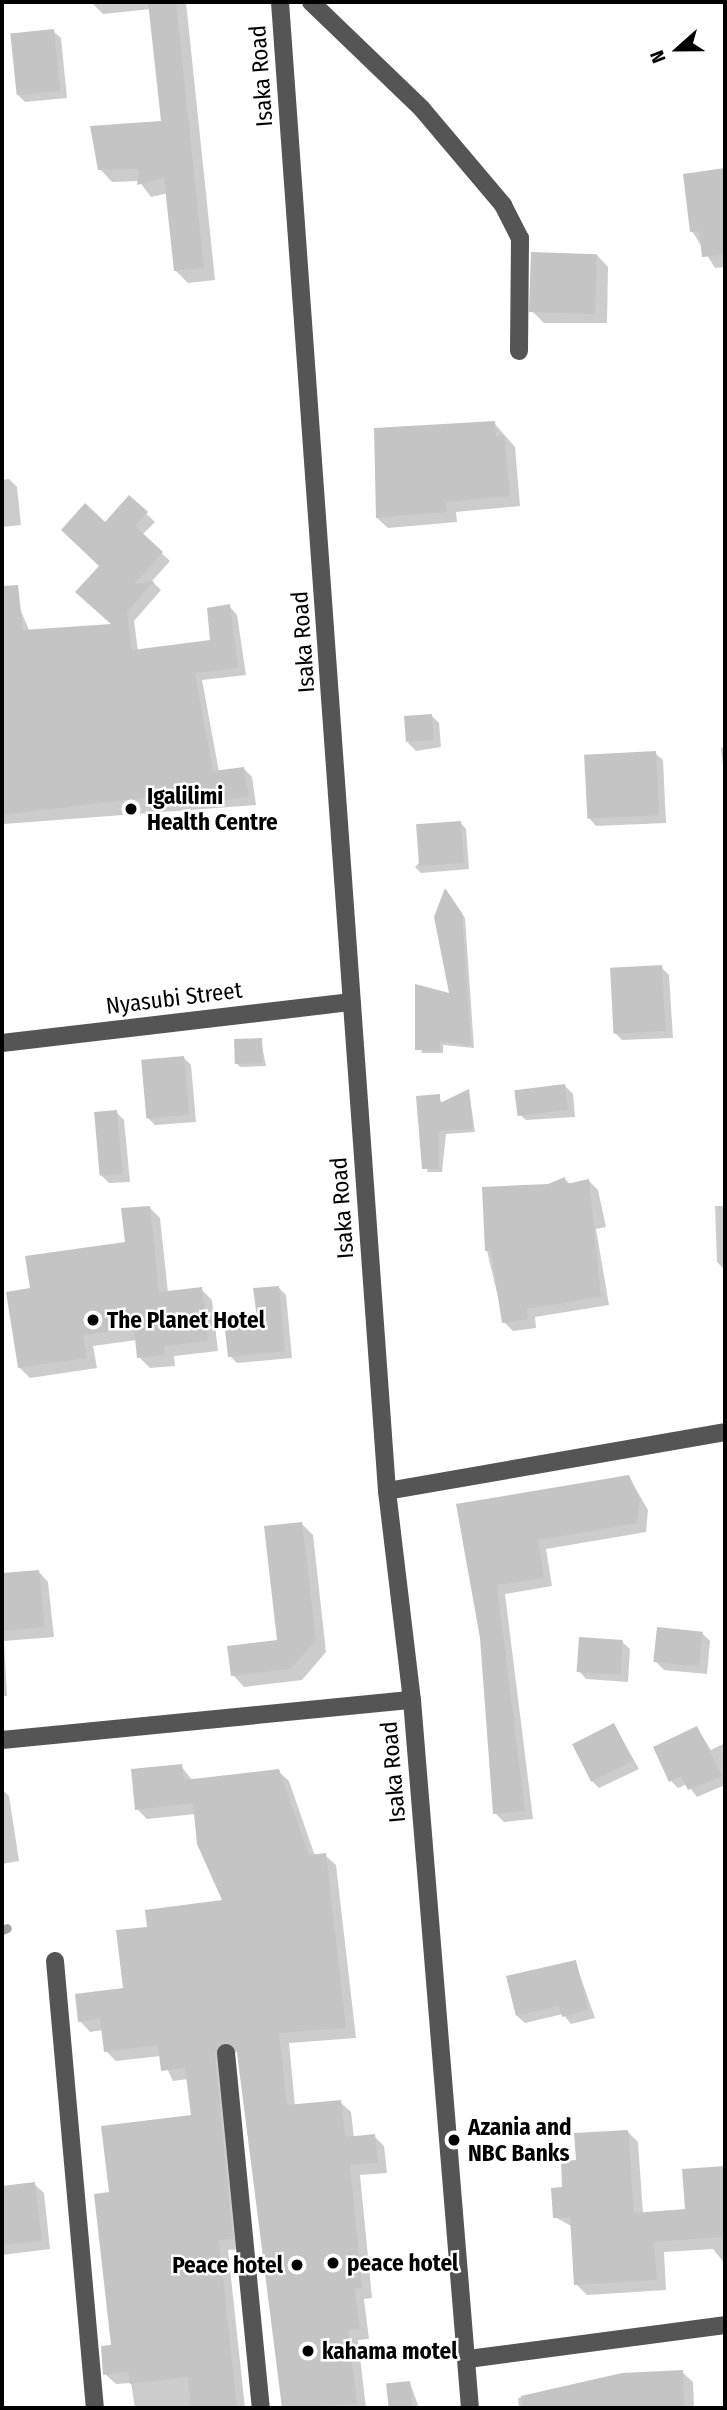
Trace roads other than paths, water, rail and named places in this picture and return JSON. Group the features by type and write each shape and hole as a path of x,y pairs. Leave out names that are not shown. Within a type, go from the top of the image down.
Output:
{"street":[{"name":"Isaka Road","path":"280,2 387,1491 412,1700 470,2408"},
{"path":"311,2 422,109 503,205 520,237 519,351"},
{"name":"Nyasubi Street","path":"2,1043 352,1002"},
{"path":"387,1491 725,1432"},
{"path":"2,1740 412,1700"},
{"path":"55,1961 95,2408"},
{"path":"226,2053 261,2408"},
{"path":"468,2359 725,2325"}],"waterway":[{"path":"2,1930 7,1928"}],"place":[{"name":"Igalilimi Health Centre","path":"131,809"},
{"name":"The Planet Hotel","path":"93,1320"},
{"name":"Azania and NBC Banks","path":"454,2140"},
{"name":"peace hotel","path":"333,2263"},
{"name":"Peace hotel","path":"297,2265"},
{"name":"kahama motel","path":"308,2351"}]}
